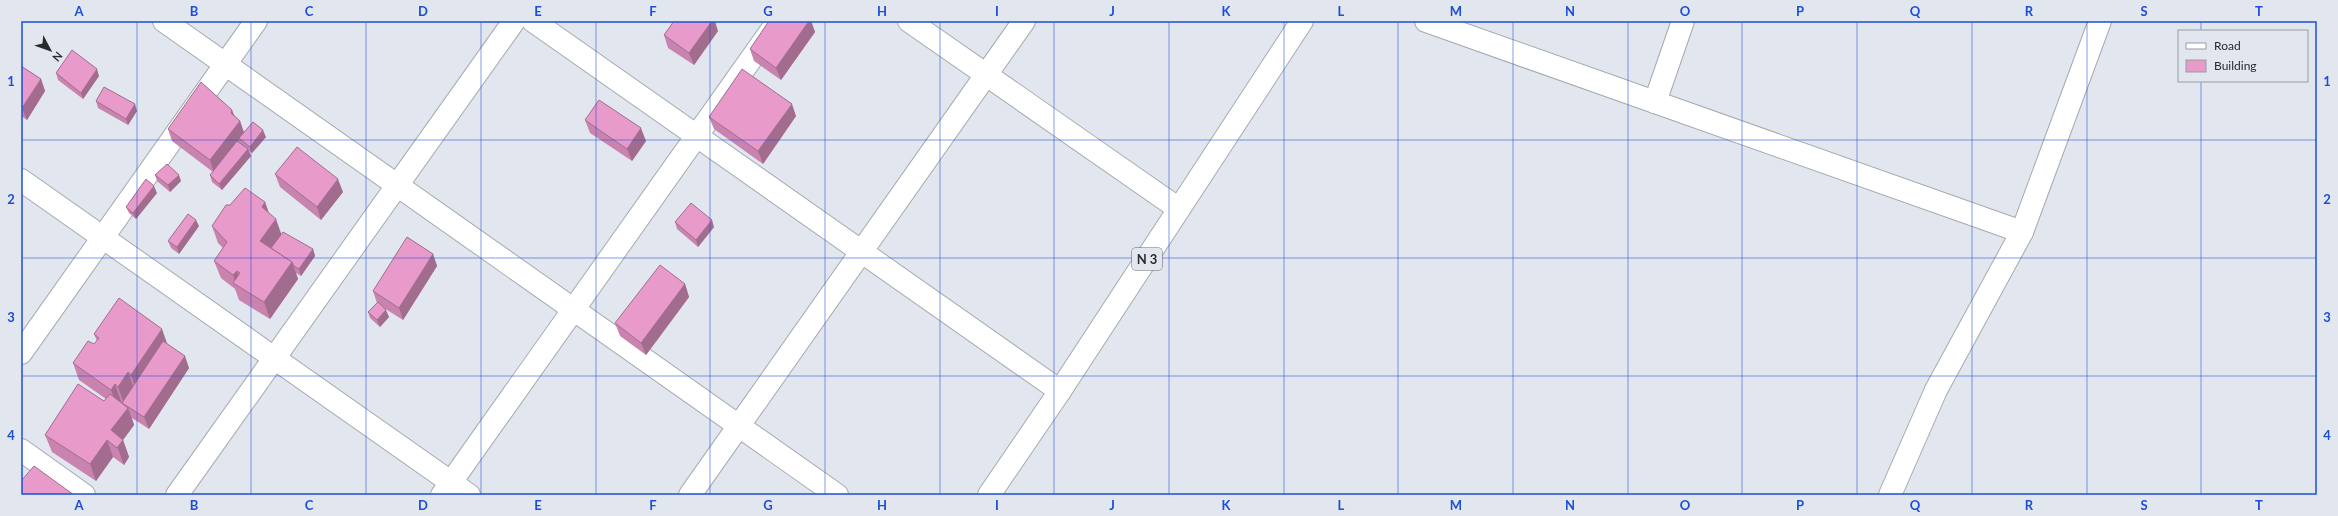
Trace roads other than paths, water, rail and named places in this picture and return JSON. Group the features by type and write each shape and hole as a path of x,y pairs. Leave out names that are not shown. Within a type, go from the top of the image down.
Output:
{"street":[{"path":"164,21 837,495"},
{"path":"21,353 256,21"},
{"path":"177,495 514,21"},
{"path":"533,21 1060,391"},
{"path":"447,489 778,21"},
{"path":"908,21 1179,209"},
{"path":"690,495 1024,21"},
{"path":"1426,21 2022,232"},
{"path":"1655,102 1683,21"},
{"path":"1890,495 1936,390 2022,232 2100,21"},
{"name":"N 3","path":"989,495 1060,391 1179,209 1297,23"},
{"path":"21,180 274,358 447,489 469,495"},
{"path":"21,450 84,495"}]}
